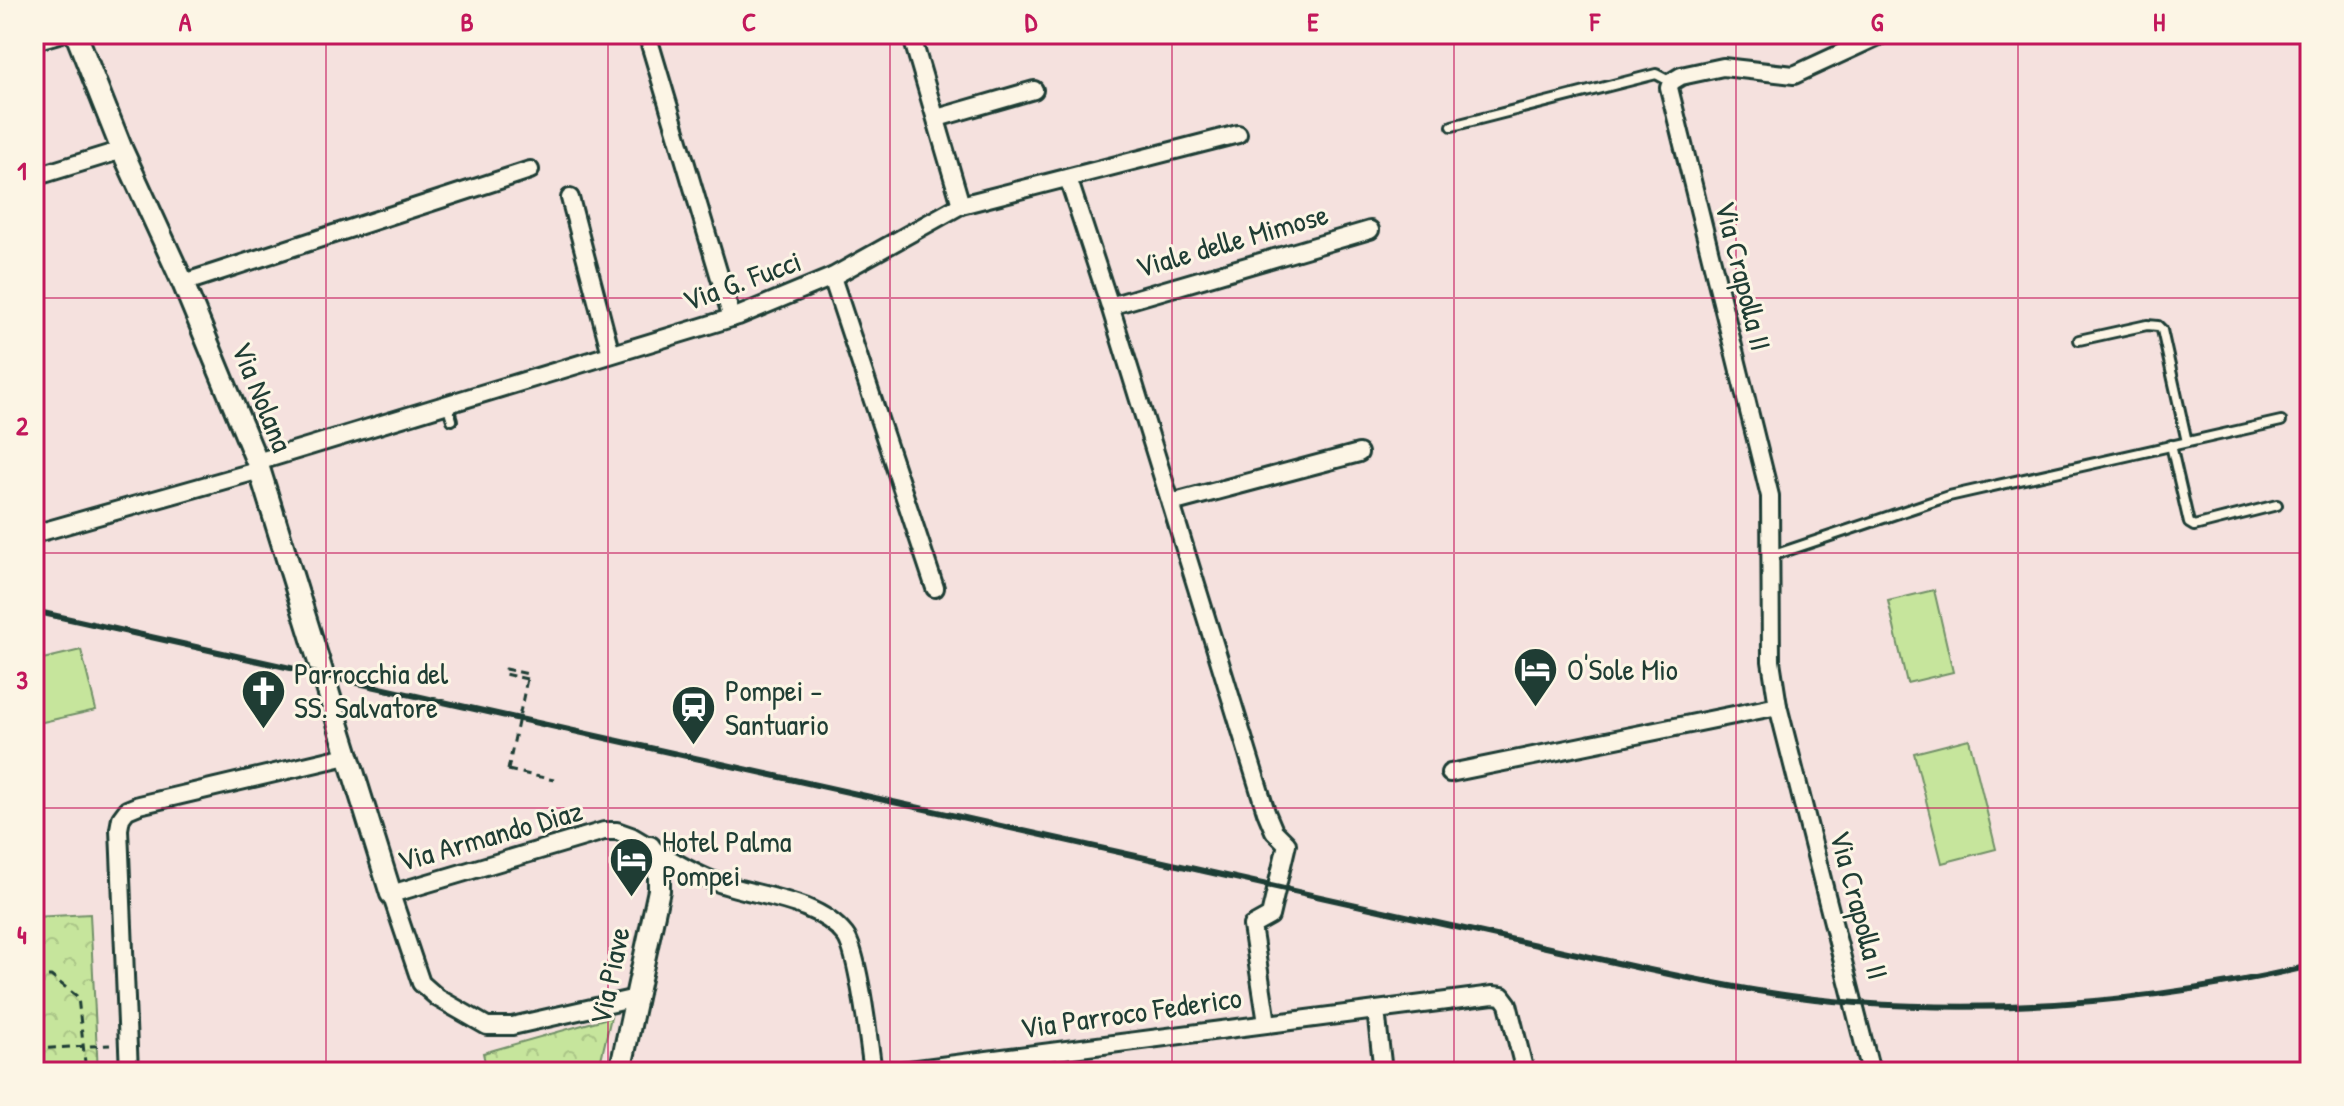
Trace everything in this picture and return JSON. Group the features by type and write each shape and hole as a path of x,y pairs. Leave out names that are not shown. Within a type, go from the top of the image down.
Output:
{"street":[{"path":"34,41 59,34"},
{"name":"Via Nolana","path":"76,34 122,150 183,283 258,466 391,894"},
{"path":"647,34 732,318"},
{"path":"911,34 961,205"},
{"path":"1671,82 1702,70 1723,67 1794,75 1883,34"},
{"name":"Via Crapolla II","path":"1671,82 1669,97 1770,496 1771,661 1778,706 1871,1072"},
{"path":"937,118 1034,90"},
{"name":"Via G. Fucci","path":"34,534 732,318 832,277 961,205 1238,134"},
{"path":"34,177 122,150"},
{"path":"183,283 530,170"},
{"path":"1068,178 1266,812 1274,831 1287,844 1270,916 1252,926 1267,1023"},
{"path":"570,198 611,354"},
{"name":"Viale delle Mimose","path":"1110,306 1370,230"},
{"path":"832,277 935,588"},
{"path":"1171,503 1359,453"},
{"path":"1450,773 1778,706"},
{"path":"129,1072 121,818 127,810 166,797 347,756"},
{"name":"Via Armando Diaz","path":"391,894 604,831 617,831 650,847"},
{"path":"650,847 709,880 814,912 846,936 856,967 873,1072"},
{"name":"Via Piave","path":"620,1072 661,880 650,847"},
{"path":"391,894 421,983 438,998 487,1026 512,1026 636,998"},
{"name":"Via Parroco Federico","path":"894,1072 1009,1065 1267,1023 1493,995 1502,996 1508,1004 1525,1072"},
{"path":"1376,1010 1383,1072"}],"lane":[{"path":"1452,126 1656,74 1671,82"},
{"path":"2079,340 2147,325 2158,326 2162,330 2187,442"},
{"path":"447,404 452,420"},
{"path":"1770,556 1949,496 2281,421"},
{"path":"2171,445 2189,523 2194,526 2277,505"}],"path":[{"path":"529,671 528,674 505,669 504,674 527,679 508,770 554,780"},
{"path":"34,976 51,976 78,997 86,1072"},
{"path":"34,1049 127,1044"}],"green space":[{"path":"1934,590 1953,672 1907,683 1888,601"},
{"path":"81,650 96,710 34,724 34,661"},
{"path":"1969,739 1996,849 1942,863 1914,753"},
{"path":"90,914 98,1072 34,1072 34,917"},
{"path":"611,1017 598,1072 487,1072 483,1053"}],"railway":[{"path":"34,611 1640,968 1775,994 1914,1006 2028,1005 2142,996 2310,966"}],"place":[{"name":"O'Sole Mio","path":"1536,709"},
{"name":"Parrocchia del SS. Salvatore","path":"263,730"},
{"name":"Pompei - Santuario","path":"694,747"},
{"name":"Hotel Palma Pompei","path":"631,898"}]}
